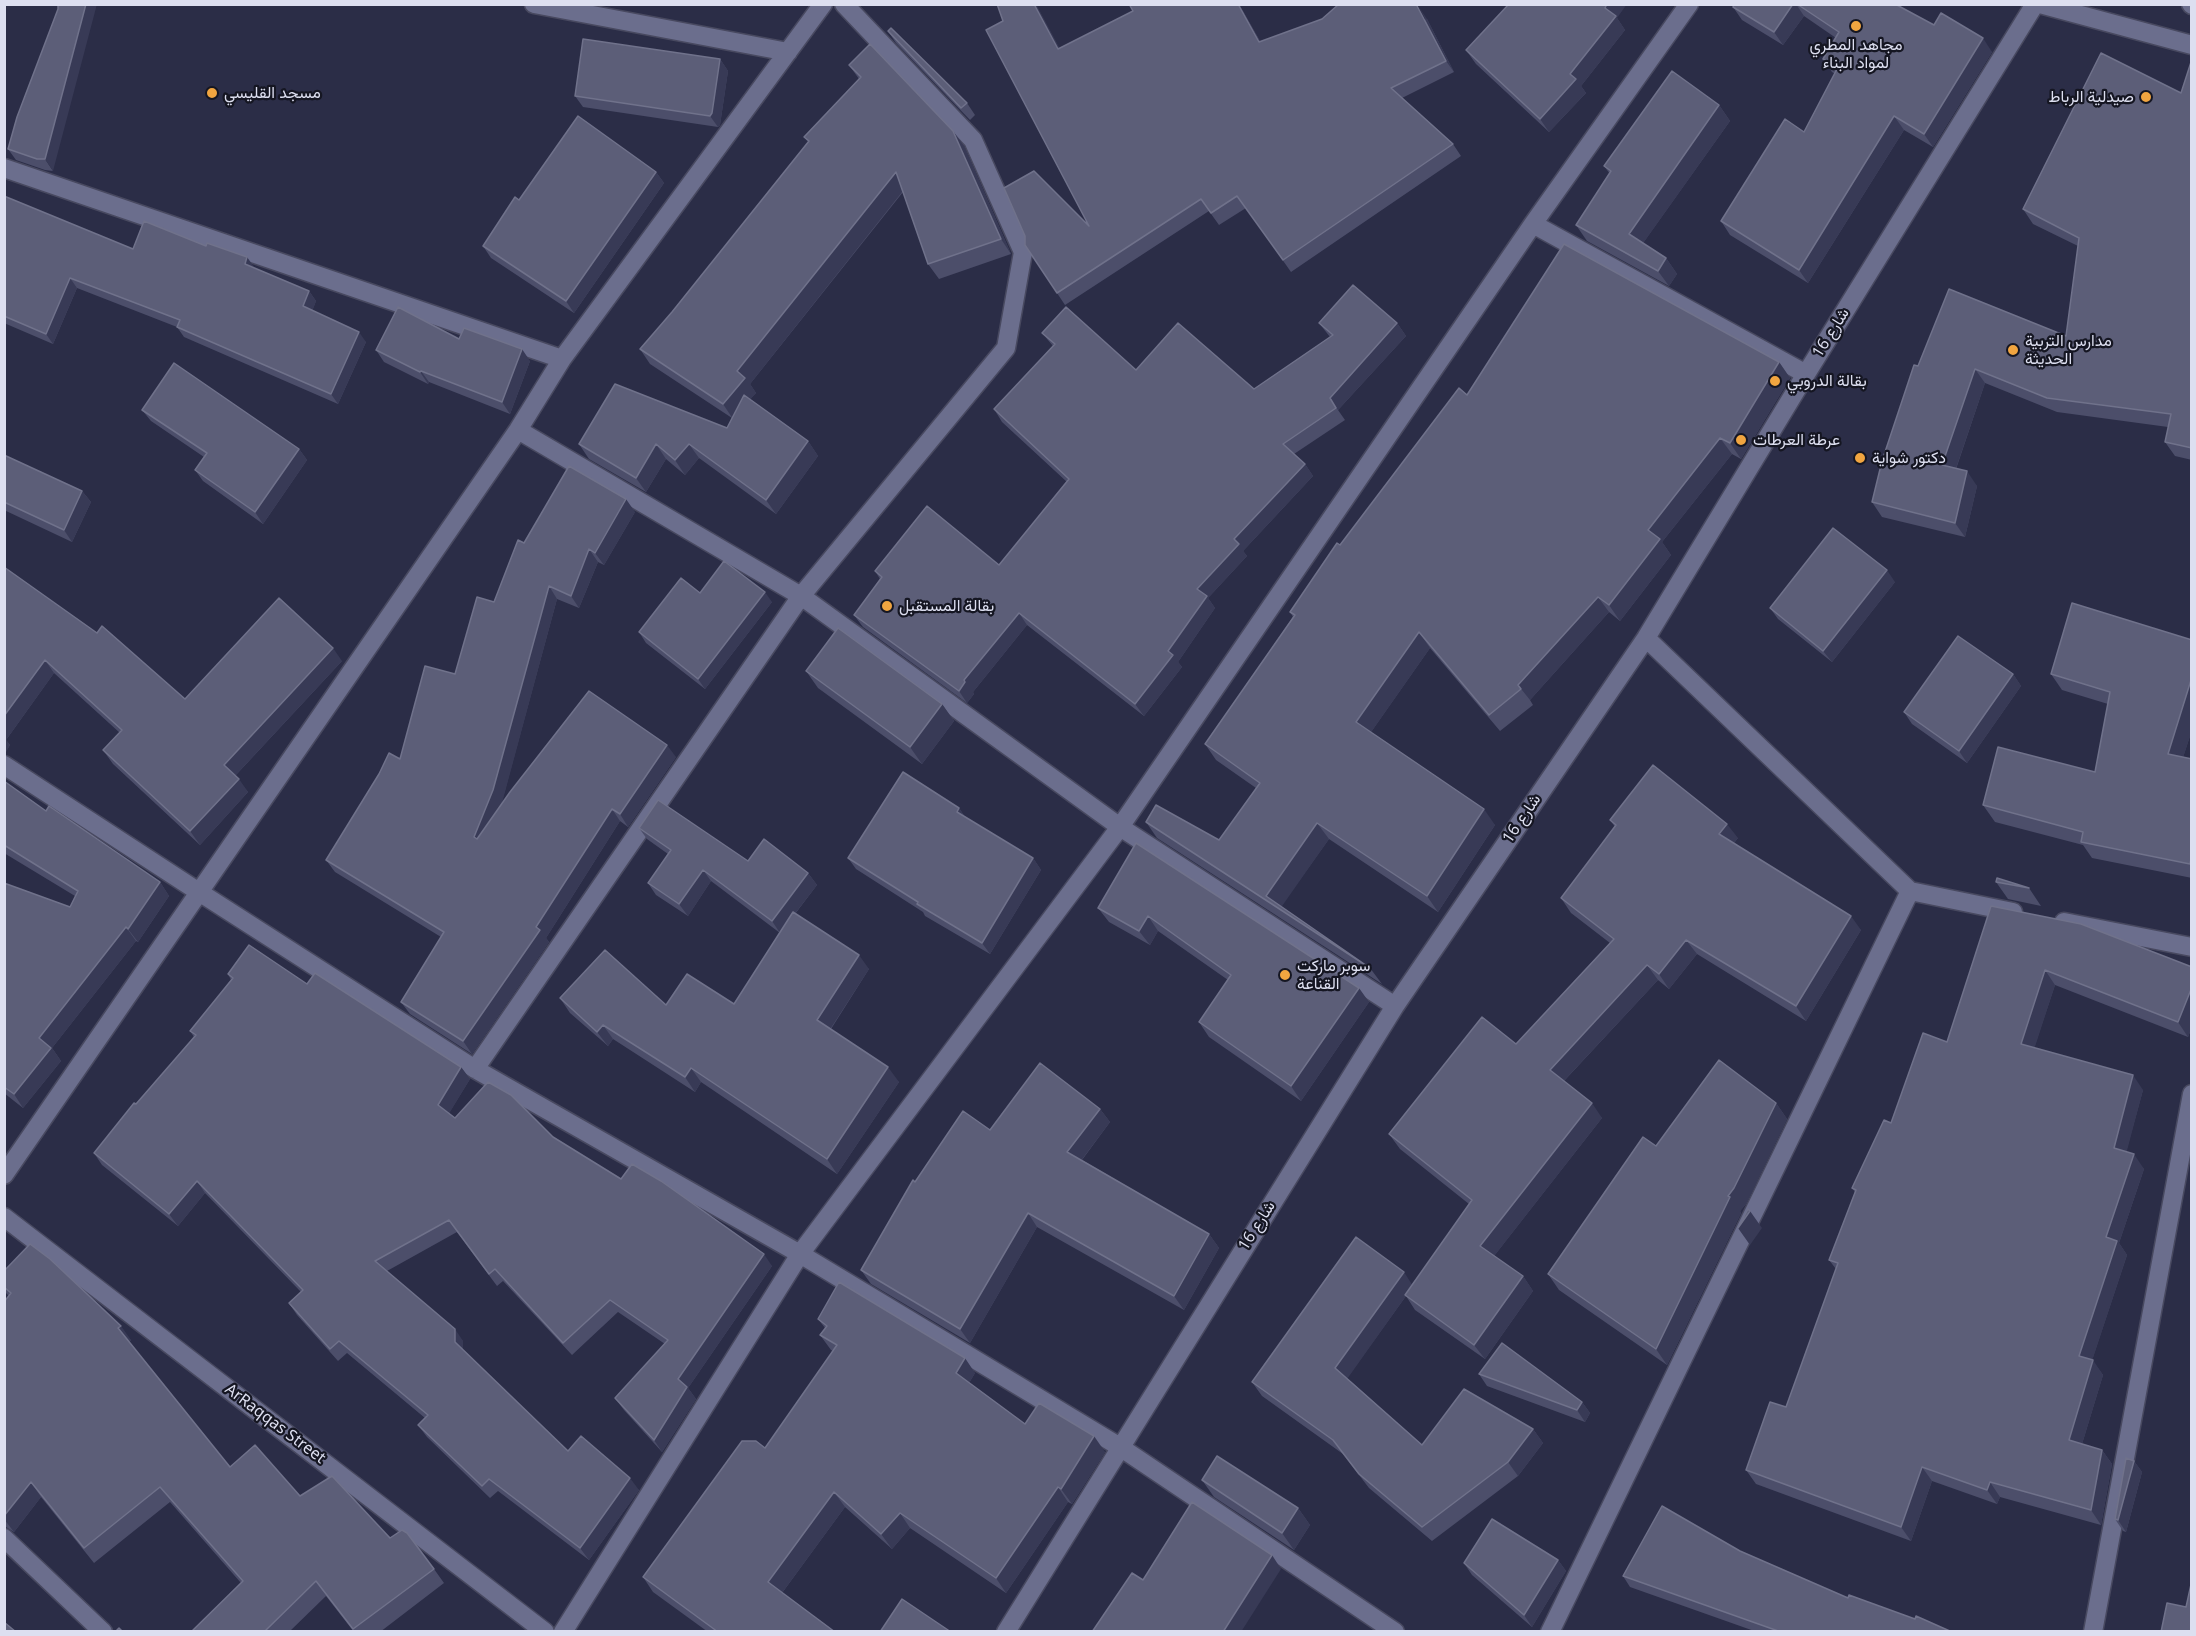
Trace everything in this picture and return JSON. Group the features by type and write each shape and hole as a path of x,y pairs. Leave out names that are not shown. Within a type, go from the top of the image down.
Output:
{"street":[{"path":"534,4 788,52"},
{"path":"4,1175 518,430 562,359 823,4"},
{"path":"475,1069 801,596 1006,348 1023,252 973,140 844,4"},
{"path":"563,1632 800,1254 1120,827 1533,224 1689,4"},
{"name":"شارع 16","path":"1006,1632 1395,1005 1646,638 2035,4"},
{"path":"2040,4 2192,45"},
{"path":"4,168 562,359"},
{"path":"1533,224 1806,374"},
{"path":"518,430 801,596 1120,827 1395,1005"},
{"path":"1646,638 1910,891 2027,915"},
{"path":"4,765 475,1069 800,1254 1120,1447 1395,1632"},
{"path":"1550,1632 1910,891"},
{"path":"2051,920 2192,947"},
{"path":"2093,1632 2192,1094"},
{"name":"ArRaqqas Street","path":"4,1217 545,1632"},
{"path":"4,1538 103,1632"}],"building":[{"path":"58,4 86,4 45,159 37,159 8,149 17,117"},
{"path":"997,4 1034,4 1058,49 1133,11 1129,4 1238,4 1259,42 1322,19 1339,4 1416,4 1446,61 1391,88 1453,144 1283,260 1237,196 1211,213 1201,199 1057,293 1025,245 1025,236 1004,188 1034,171 1089,226 986,30 1003,21"},
{"path":"1509,4 1607,4 1605,8 1616,16 1570,74 1576,79 1540,119 1466,50"},
{"path":"1734,4 1793,4 1774,32 1733,7"},
{"path":"1797,4 1895,4 1934,25 1941,13 1983,38 1924,134 1894,116 1799,270 1721,221 1785,119 1804,132 1838,67 1823,59 1839,32"},
{"path":"891,28 967,103 961,108 888,31"},
{"path":"583,39 720,59 712,113 710,116 575,96"},
{"path":"870,44 953,131 1001,239 928,264 896,172 737,371 745,378 723,404 640,349 809,141 804,137 861,77 849,65"},
{"path":"2101,53 2181,93 2192,59 2192,448 2165,442 2171,414 2047,398 1975,369 1942,465 1967,471 1955,523 1872,502 1882,461 1914,365 1918,366 1949,289 2066,336 2079,238 2023,209"},
{"path":"1672,71 1719,105 1629,234 1666,258 1658,271 1576,225 1611,171 1604,166"},
{"path":"578,116 656,172 566,301 483,246 515,197 519,200"},
{"path":"4,196 133,249 144,221 206,246 207,243 247,257 245,264 309,291 303,306 359,332 331,394 177,327 180,320 70,278 46,334 4,316"},
{"path":"1564,244 1779,362 1730,443 1720,438 1648,530 1660,539 1609,605 1598,597 1518,685 1521,689 1489,715 1419,632 1356,722 1484,809 1427,896 1317,823 1266,896 1370,968 1146,822 1156,805 1219,840 1260,783 1205,744 1295,615 1290,612 1337,543 1340,545 1459,388 1467,395"},
{"path":"1353,285 1397,323 1330,398 1336,408 1283,444 1305,464 1234,539 1239,544 1197,589 1207,596 1168,651 1173,655 1135,704 1019,613 964,680 959,691 854,615 882,577 875,571 927,506 999,565 1069,479 994,409 1055,344 1042,333 1066,307 1136,370 1178,323 1254,389 1333,335 1319,323"},
{"path":"398,307 459,339 464,328 522,349 502,402 420,372 376,350"},
{"path":"174,363 299,449 255,512 195,470 207,453 142,410"},
{"path":"615,384 727,428 744,395 808,441 766,500 689,444 675,460 656,444 636,478 579,444"},
{"path":"4,455 82,491 64,530 4,502"},
{"path":"569,466 626,499 595,553 589,549 571,596 549,586 493,790 474,837 477,839 510,792 589,691 667,745 620,814 612,809 536,927 540,930 463,1041 401,1002 444,932 326,860 379,774 389,753 400,759 425,666 455,674 477,597 494,602 518,540 524,543"},
{"path":"1833,528 1887,570 1823,651 1770,608"},
{"path":"724,561 765,592 698,679 639,632 681,578 700,593"},
{"path":"4,567 97,633 102,626 185,699 279,598 333,648 224,765 239,779 190,831 103,750 122,730 45,660 4,716"},
{"path":"2072,603 2192,640 2192,677 2168,754 2192,759 2192,854 2190,864 2081,842 2083,832 1983,805 1998,747 2095,772 2110,692 2051,674"},
{"path":"838,628 942,704 910,747 806,671"},
{"path":"1958,636 2013,674 1959,751 1904,712"},
{"path":"1653,765 1727,824 1719,834 1851,916 1796,1006 1686,940 1659,974 1647,965 1550,1070 1592,1103 1480,1246 1523,1276 1474,1345 1405,1295 1472,1200 1389,1134 1482,1017 1516,1044 1614,939 1561,898 1616,825 1610,820"},
{"path":"903,772 959,808 957,812 1033,858 982,943 917,904 918,902 848,858"},
{"path":"4,781 46,811 49,806 160,882 128,929 126,927 39,1038 51,1048 14,1094 4,1087 4,883 70,907 78,891 4,845"},
{"path":"658,800 748,861 764,839 808,873 772,921 703,870 679,904 648,883 671,850 639,828"},
{"path":"1136,843 1359,988 1291,1086 1199,1022 1231,975 1148,916 1139,931 1098,908"},
{"path":"1997,878 2029,888 1996,882"},
{"path":"1991,906 2081,924 2192,967 2192,987 2178,1022 2045,970 2021,1044 2133,1075 2114,1148 2134,1154 2106,1237 2117,1241 2079,1356 2093,1360 2069,1440 2102,1450 2091,1510 1990,1482 1987,1490 1922,1467 1901,1527 1746,1470 1770,1402 1786,1407 1838,1263 1829,1260 1856,1190 1852,1188 1884,1120 1891,1123 1923,1033 1947,1042"},
{"path":"793,912 859,955 817,1020 888,1067 827,1159 691,1068 685,1077 603,1025 597,1032 560,998 605,950 666,1005 687,974 734,1004"},
{"path":"249,945 307,984 315,973 461,1067 438,1105 455,1118 488,1082 511,1095 553,1137 621,1179 632,1164 661,1181 764,1254 678,1379 687,1387 654,1440 615,1398 668,1340 610,1300 563,1343 495,1269 489,1274 449,1220 375,1261 455,1329 455,1342 568,1451 581,1436 630,1478 580,1548 489,1479 482,1486 418,1425 428,1415 339,1341 330,1349 289,1303 303,1290 197,1181 169,1214 94,1153 134,1103 136,1104 196,1035 190,1031 233,978 228,974"},
{"path":"1719,1060 1776,1103 1728,1196 1730,1197 1656,1349 1548,1274 1643,1137 1656,1146"},
{"path":"1040,1063 1100,1109 1067,1152 1209,1234 1174,1296 1028,1213 960,1329 861,1270 913,1180 915,1182 963,1111 990,1130"},
{"path":"1748,1209 1750,1211 1738,1228"},
{"path":"1356,1237 1404,1272 1335,1368 1422,1445 1464,1389 1533,1429 1508,1462 1422,1527 1359,1474 1333,1440 1252,1382"},
{"path":"30,1244 50,1259 121,1326 118,1328 230,1467 255,1445 300,1496 332,1476 390,1538 402,1530 407,1533 434,1569 353,1629 316,1581 264,1632 191,1632 243,1581 160,1487 84,1548 31,1482 4,1516 4,1302 11,1293 4,1287 4,1271"},
{"path":"839,1282 965,1358 956,1373 1025,1424 1039,1403 1094,1436 1061,1489 1058,1487 996,1578 900,1513 881,1534 834,1492 768,1582 835,1632 718,1632 643,1577 742,1441 756,1441 765,1448 837,1345 820,1335 827,1326 818,1319"},
{"path":"1502,1343 1582,1402 1577,1410 1479,1374"},
{"path":"1217,1456 1298,1508 1282,1533 1202,1480"},
{"path":"2126,1458 2134,1461 2118,1520 2115,1519"},
{"path":"1192,1502 1272,1555 1223,1632 1092,1632 1132,1573 1143,1580"},
{"path":"1662,1506 1740,1551 1848,1598 1849,1595 1915,1619 1916,1616 1952,1632 1781,1632 1623,1576"},
{"path":"1492,1519 1558,1560 1524,1615 1464,1563"},
{"path":"2192,1580 2192,1632 2161,1632 2167,1603 2186,1607"},
{"path":"902,1599 951,1632 880,1632"},
{"path":"4,1622 16,1632 4,1632"}],"place":[{"name":"مجاهد المطري لمواد البناء","path":"1856,26"},
{"name":"مسجد القليسي","path":"212,93"},
{"name":"صيدلية الرباط","path":"2146,97"},
{"name":"مدارس التربية الحديثة","path":"2013,350"},
{"name":"بقالة الدروبي","path":"1775,381"},
{"name":"عرطة العرطات","path":"1741,440"},
{"name":"دكتور شواية","path":"1860,458"},
{"name":"بقالة المستقبل","path":"887,606"},
{"name":"سوبر ماركت القناعة","path":"1285,975"}]}
